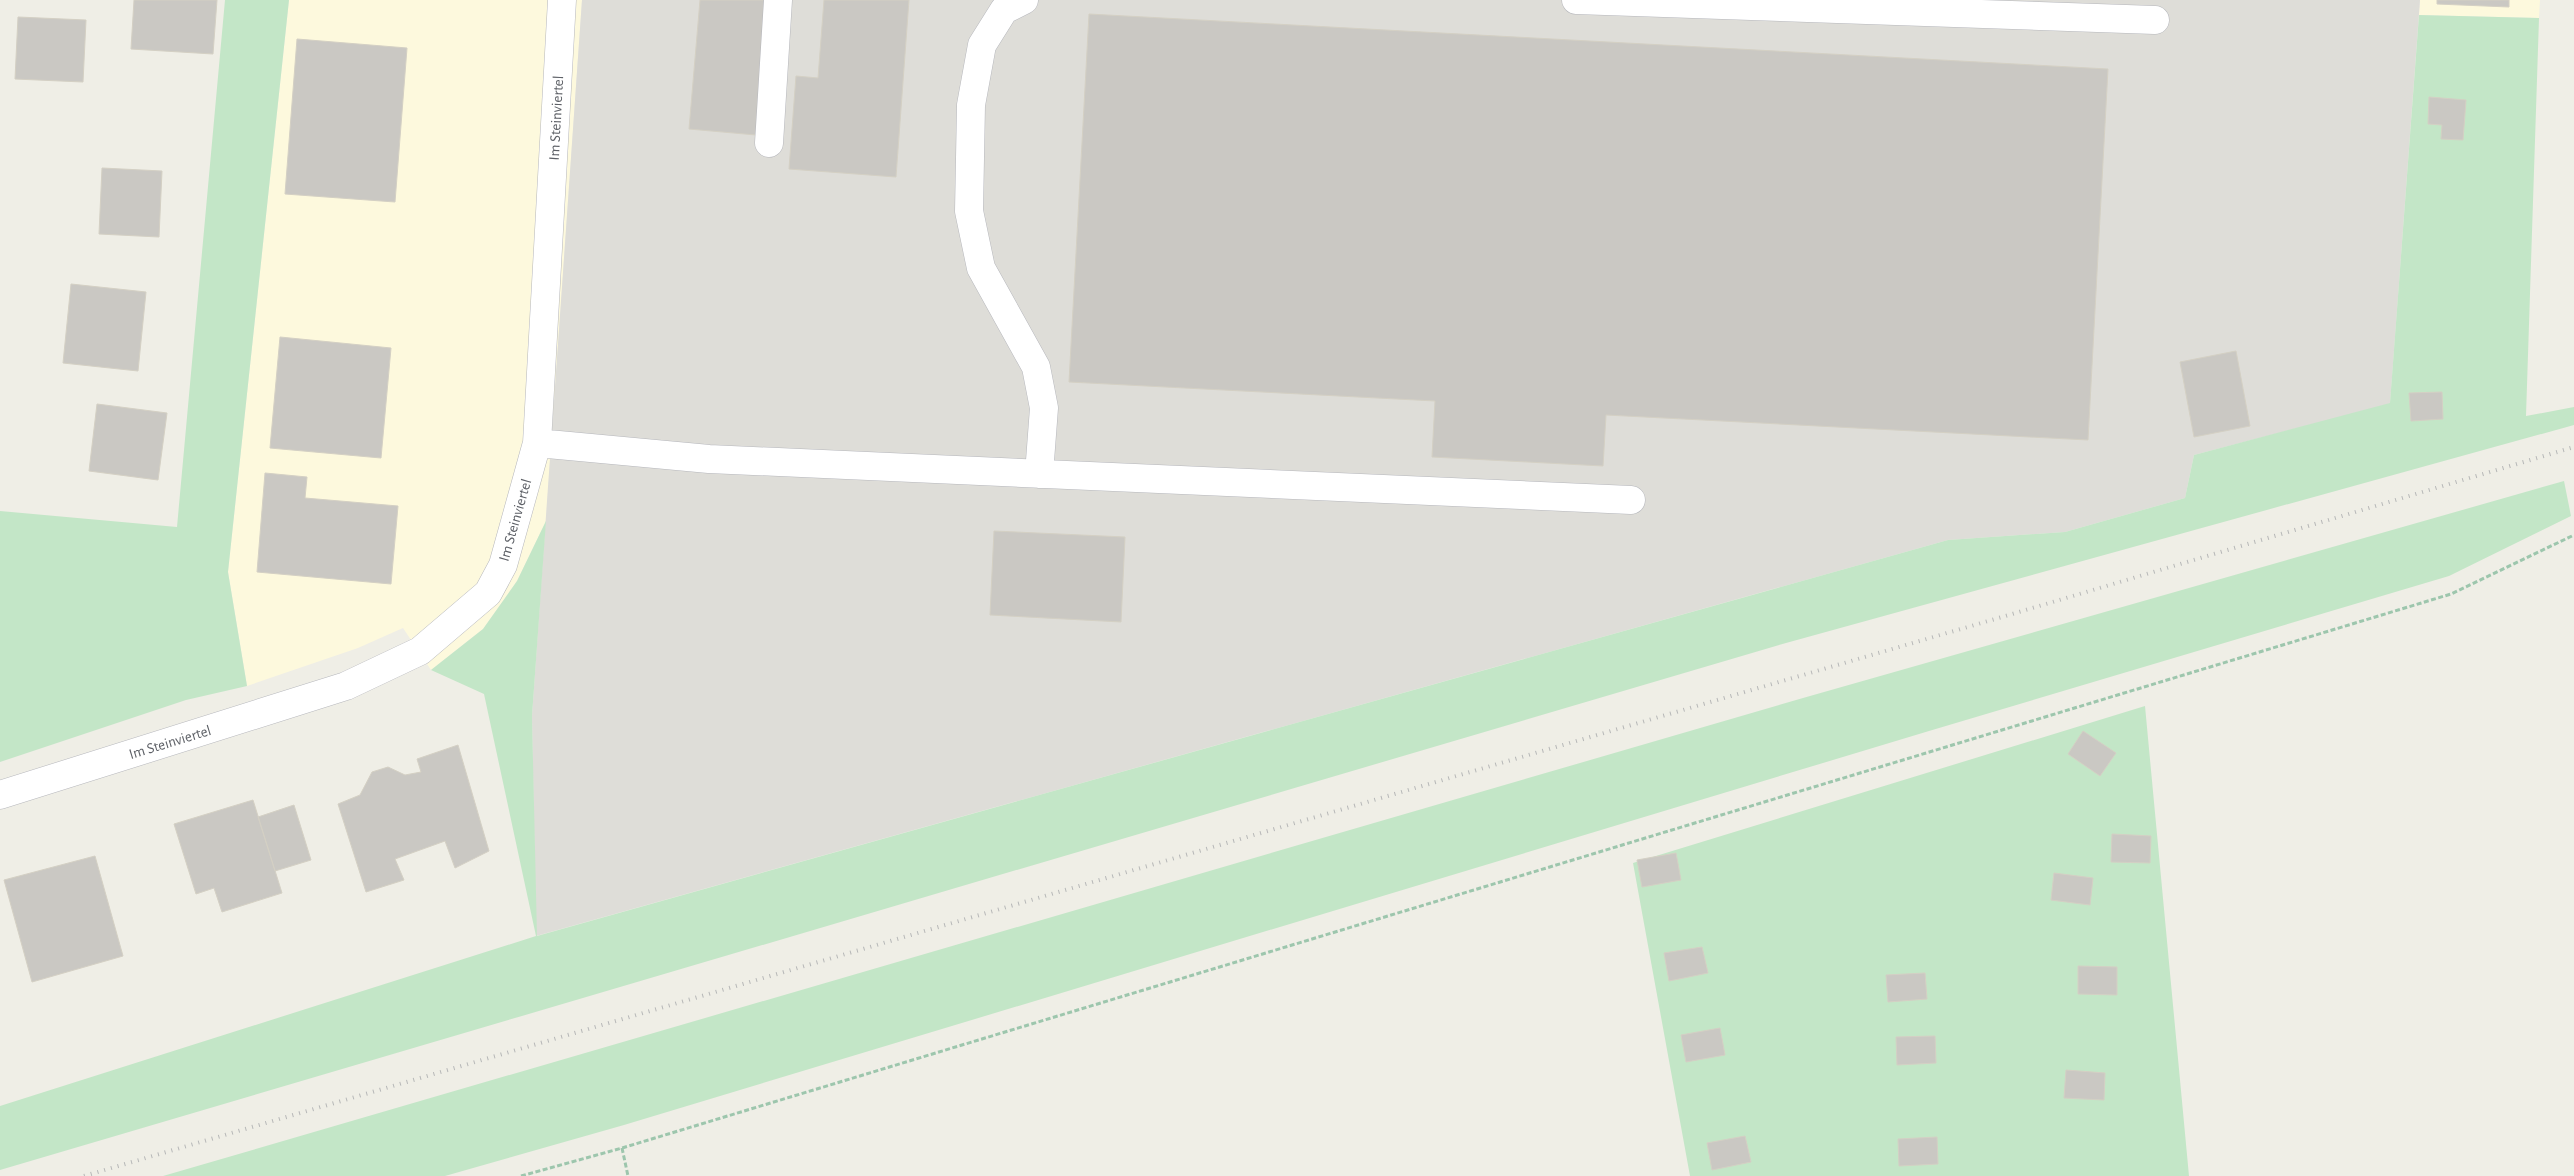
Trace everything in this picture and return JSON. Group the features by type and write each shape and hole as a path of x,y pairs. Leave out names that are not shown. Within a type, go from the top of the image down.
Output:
{"street":[{"name":"Im Steinviertel","path":"0,795 346,686 420,652 488,593 503,565 537,443 562,0"},
{"path":"769,143 778,0"},
{"path":"1024,0 1004,10 982,46 971,105 969,211 982,268 1036,367 1044,408 1040,474"},
{"path":"1576,0 2155,20"},
{"path":"537,443 709,459 1631,500"}],"path":[{"path":"521,1176 622,1148 2451,594 2574,535"},
{"path":"622,1148 628,1176"}],"shaded area":[{"path":"289,0 582,0 546,521 517,581 483,629 431,670 403,628 358,648 247,686 228,572"},
{"path":"582,0 2420,0 2390,404 2194,455 2185,498 2065,532 1948,540 536,936 532,716"},
{"path":"2420,0 2540,0 2539,18 2419,15"}],"green space":[{"path":"225,0 289,0 228,572 247,686 186,700 0,762 0,511 177,527"},
{"path":"2419,15 2539,18 2526,416 2574,407 2574,425 1786,643 0,1170 0,1106 536,936 484,694 431,670 483,629 517,581 546,521 532,716 537,936 1948,540 2065,532 2185,498 2194,455 2390,403"},
{"path":"2564,481 2571,516 2449,576 624,1125 445,1176 163,1176 1803,698"},
{"path":"2145,706 2189,1176 1690,1176 1633,863"}],"building":[{"path":"134,0 217,0 213,54 131,49"},
{"path":"700,0 767,0 756,135 689,129"},
{"path":"824,0 909,0 896,177 789,169 796,76 818,78"},
{"path":"2437,0 2509,0 2509,7 2437,4"},
{"path":"1089,14 2108,69 2088,440 1606,415 1603,466 1432,457 1435,401 1069,382"},
{"path":"18,17 86,20 83,82 15,79"},
{"path":"297,39 407,48 395,202 285,194"},
{"path":"2429,97 2466,100 2463,140 2441,139 2442,125 2428,124"},
{"path":"102,168 162,171 159,237 99,234"},
{"path":"71,284 146,292 138,371 63,363"},
{"path":"280,337 391,348 381,458 270,448"},
{"path":"2236,351 2250,426 2194,437 2180,362"},
{"path":"2442,392 2443,419 2411,421 2409,393"},
{"path":"97,404 167,413 158,480 89,471"},
{"path":"265,473 307,477 305,498 398,506 391,584 257,572"},
{"path":"994,531 1125,537 1121,622 990,615"},
{"path":"2083,731 2116,753 2100,776 2068,754"},
{"path":"458,745 489,851 455,868 445,841 395,859 404,880 366,892 338,804 360,795 372,772 388,767 405,775 421,772 417,759"},
{"path":"253,800 282,893 222,912 214,888 196,894 174,824"},
{"path":"294,805 311,860 275,871 258,817"},
{"path":"2112,834 2151,836 2150,863 2111,862"},
{"path":"1676,853 1681,880 1642,887 1637,860"},
{"path":"95,856 123,956 32,982 4,880"},
{"path":"2054,873 2093,878 2090,905 2051,900"},
{"path":"1702,947 1708,973 1669,981 1664,953"},
{"path":"2078,966 2117,967 2117,995 2078,994"},
{"path":"1925,973 1927,999 1888,1002 1886,975"},
{"path":"1720,1028 1725,1055 1686,1062 1681,1035"},
{"path":"1935,1036 1936,1063 1897,1065 1896,1037"},
{"path":"2066,1070 2105,1073 2104,1100 2064,1098"},
{"path":"1745,1136 1751,1162 1712,1170 1707,1143"},
{"path":"1937,1137 1938,1164 1899,1166 1898,1139"}],"railway":[{"path":"84,1176 2002,617 2574,447"}]}
